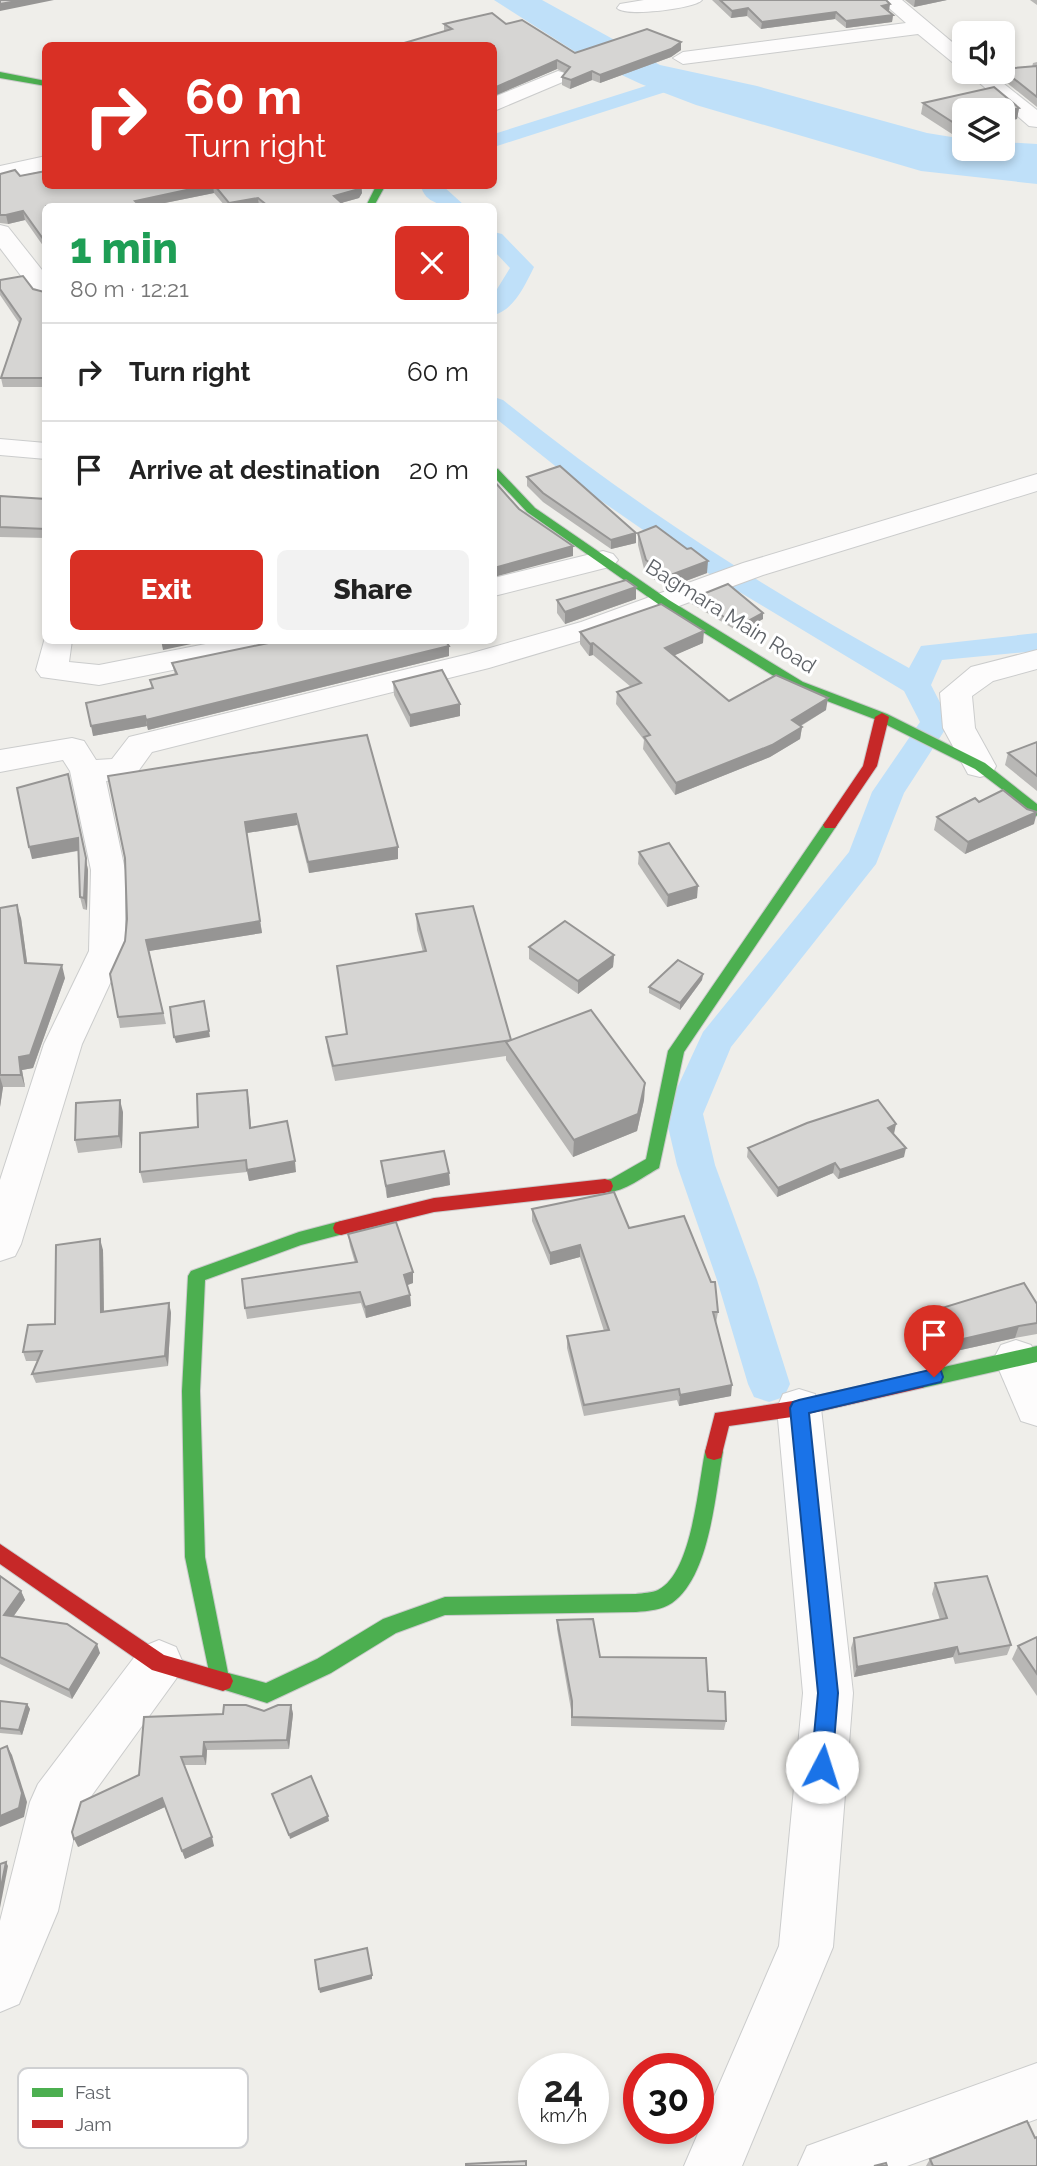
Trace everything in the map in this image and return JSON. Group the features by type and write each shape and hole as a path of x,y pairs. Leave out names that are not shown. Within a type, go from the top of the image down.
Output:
{"street":[{"path":"627,8 692,0"},
{"path":"890,0 952,52"},
{"path":"683,58 922,27"},
{"path":"0,75 42,83"},
{"path":"497,104 558,77"},
{"path":"991,84 1037,121"},
{"path":"0,173 42,164"},
{"path":"0,232 42,287"},
{"path":"0,447 42,451"},
{"name":"Bagmara Main Road","path":"497,474 531,510 665,603 798,685 882,717 967,760 1037,811"},
{"path":"87,771 122,769 141,744 478,661 665,603 753,569 1037,482"},
{"path":"497,586 603,559"},
{"path":"56,644 52,670 99,675 256,644"},
{"path":"967,760 959,728 956,693 982,674 1037,659"},
{"path":"219,1679 195,1557 191,1391 197,1276 299,1239 434,1205 614,1185 653,1163 676,1051 870,766 882,717"},
{"path":"0,761 72,748 87,771 99,814 108,870 107,951 63,1044 0,1244"},
{"path":"0,1553 159,1663 267,1693 324,1666 390,1626 445,1606 601,1605 663,1598 679,1584 691,1563 722,1419 799,1408 1026,1356 1037,1408"},
{"path":"713,2166 806,1947 828,1693 799,1408"},
{"path":"0,1985 31,1911 56,1802 159,1663"},
{"path":"827,2166 1037,2091"}],"water":[{"path":"494,0 542,0 660,65 757,86 927,133 952,137 952,161 1015,161 1015,143 1037,144 1037,184 921,171 696,105 641,84 585,58"}],"building":[{"path":"0,0 22,0 0,4"},
{"path":"720,0 886,0 890,4 882,6 893,15 846,21 836,12 762,22 748,8 732,11"},
{"path":"492,13 506,24 522,20 575,53 647,29 681,42 671,49 600,75 592,71 571,80 562,77 570,67 557,60 497,87 497,42 408,42 452,29 444,24"},
{"path":"1037,66 1037,97 1015,80 1015,68"},
{"path":"994,87 1007,98 952,98 952,122 923,103"},
{"path":"15,170 20,176 42,172 42,189 191,189 135,201 137,203 42,203 42,237 23,211 0,215 0,174"},
{"path":"217,189 359,189 334,196 342,203 264,203 258,198 229,203"},
{"path":"23,276 33,289 42,291 42,378 1,378 21,319 0,289 0,280"},
{"path":"560,466 636,533 611,540 543,493 527,477"},
{"path":"497,484 519,509 573,546 497,567"},
{"path":"0,496 42,499 42,529 0,527"},
{"path":"656,526 708,561 668,576 646,560 638,533"},
{"path":"626,580 636,587 565,612 557,600"},
{"path":"728,584 763,613 739,626 693,598"},
{"path":"661,604 704,631 665,648 729,701 776,675 828,698 792,720 802,727 772,745 676,783 644,737 650,735 617,692 641,683 593,643 590,644 580,632"},
{"path":"264,644 449,646 146,720 145,716 91,726 86,703 153,688 150,680 177,674 172,663"},
{"path":"442,670 460,704 410,715 393,682"},
{"path":"367,735 398,847 308,862 296,814 245,822 260,921 146,940 163,1013 118,1017 110,974 125,941 125,858 108,776"},
{"path":"1037,742 1037,776 1008,753"},
{"path":"68,774 86,858 84,898 80,897 78,838 29,847 17,788"},
{"path":"1003,790 1027,809 1037,812 968,842 937,817 975,798 979,802"},
{"path":"669,843 698,886 668,895 639,852"},
{"path":"17,905 25,963 62,965 30,1055 19,1057 21,1075 0,1075 0,908"},
{"path":"473,906 511,1040 333,1066 326,1037 347,1034 337,966 426,951 416,914"},
{"path":"565,921 614,955 578,981 529,947"},
{"path":"678,960 703,974 680,1003 649,987"},
{"path":"204,1001 209,1031 174,1037 170,1007"},
{"path":"591,1010 645,1083 638,1114 574,1140 506,1042"},
{"path":"247,1090 250,1128 287,1121 295,1161 247,1170 246,1160 140,1172 140,1133 198,1127 197,1094"},
{"path":"120,1100 119,1136 75,1140 76,1103"},
{"path":"878,1100 896,1124 888,1128 906,1148 840,1170 835,1163 778,1188 748,1148 807,1123"},
{"path":"444,1151 449,1173 386,1186 381,1161"},
{"path":"614,1192 629,1228 684,1216 711,1282 715,1282 718,1312 713,1312 732,1385 680,1395 679,1389 584,1405 567,1336 609,1330 580,1245 550,1253 532,1209"},
{"path":"396,1222 413,1272 404,1275 410,1295 365,1307 360,1292 245,1308 242,1279 357,1262 348,1234"},
{"path":"100,1239 101,1312 169,1303 165,1356 32,1374 42,1351 23,1352 28,1325 55,1324 56,1245"},
{"path":"1024,1283 1037,1304 1037,1323 950,1342 932,1311"},
{"path":"0,1576 21,1591 4,1615 67,1624 97,1644 69,1690 0,1657"},
{"path":"987,1576 1011,1645 959,1654 957,1647 857,1667 854,1638 947,1618 935,1583"},
{"path":"593,1619 600,1657 706,1658 708,1691 725,1692 726,1721 572,1717 572,1701 557,1620"},
{"path":"1037,1637 1037,1674 1018,1646"},
{"path":"0,1701 27,1704 19,1730 0,1728"},
{"path":"224,1705 246,1705 264,1711 278,1705 291,1705 287,1740 204,1742 203,1756 181,1757 212,1837 182,1851 162,1798 74,1839 72,1832 81,1802 139,1775 144,1717 223,1714"},
{"path":"7,1746 22,1793 19,1808 0,1816 0,1749"},
{"path":"311,1776 328,1816 289,1835 272,1794"},
{"path":"6,1862 0,1892 0,1864"},
{"path":"367,1948 372,1975 319,1989 315,1960"},
{"path":"1027,2121 1035,2138 1037,2137 1037,2166 933,2166 930,2159"},
{"path":"526,2161 526,2166 466,2166 466,2164"}],"waterway":[{"path":"497,140 674,83"},
{"path":"432,189 450,203"},
{"path":"497,242 522,267 512,288 497,305"},
{"path":"497,407 593,484 698,556 805,622 916,685"},
{"path":"916,685 931,652 1037,642"},
{"path":"769,1384 737,1280 696,1165 684,1114 716,1041 864,856 888,792 935,722 916,685"}],"traffic: fast":[{"path":"0,75 42,83"},
{"path":"372,203 378,189"},
{"path":"497,474 531,510 665,603 798,685 882,717 980,766 1037,811"},
{"path":"605,1186 614,1185 653,1163 676,1051 830,825"},
{"path":"219,1679 195,1557 191,1391 197,1276 299,1239 341,1228"},
{"path":"922,1380 1037,1354"},
{"path":"223,1681 267,1693 324,1666 390,1626 445,1606 636,1603 663,1598 675,1588 693,1554 714,1452"}],"traffic: jam":[{"path":"830,825 870,766 882,717"},
{"path":"341,1228 434,1205 605,1186"},
{"path":"714,1452 721,1419 799,1408 922,1380"},
{"path":"0,1553 159,1663 223,1681"}],"route":[{"path":"822,1767 828,1693 799,1408 934,1377"}]}
